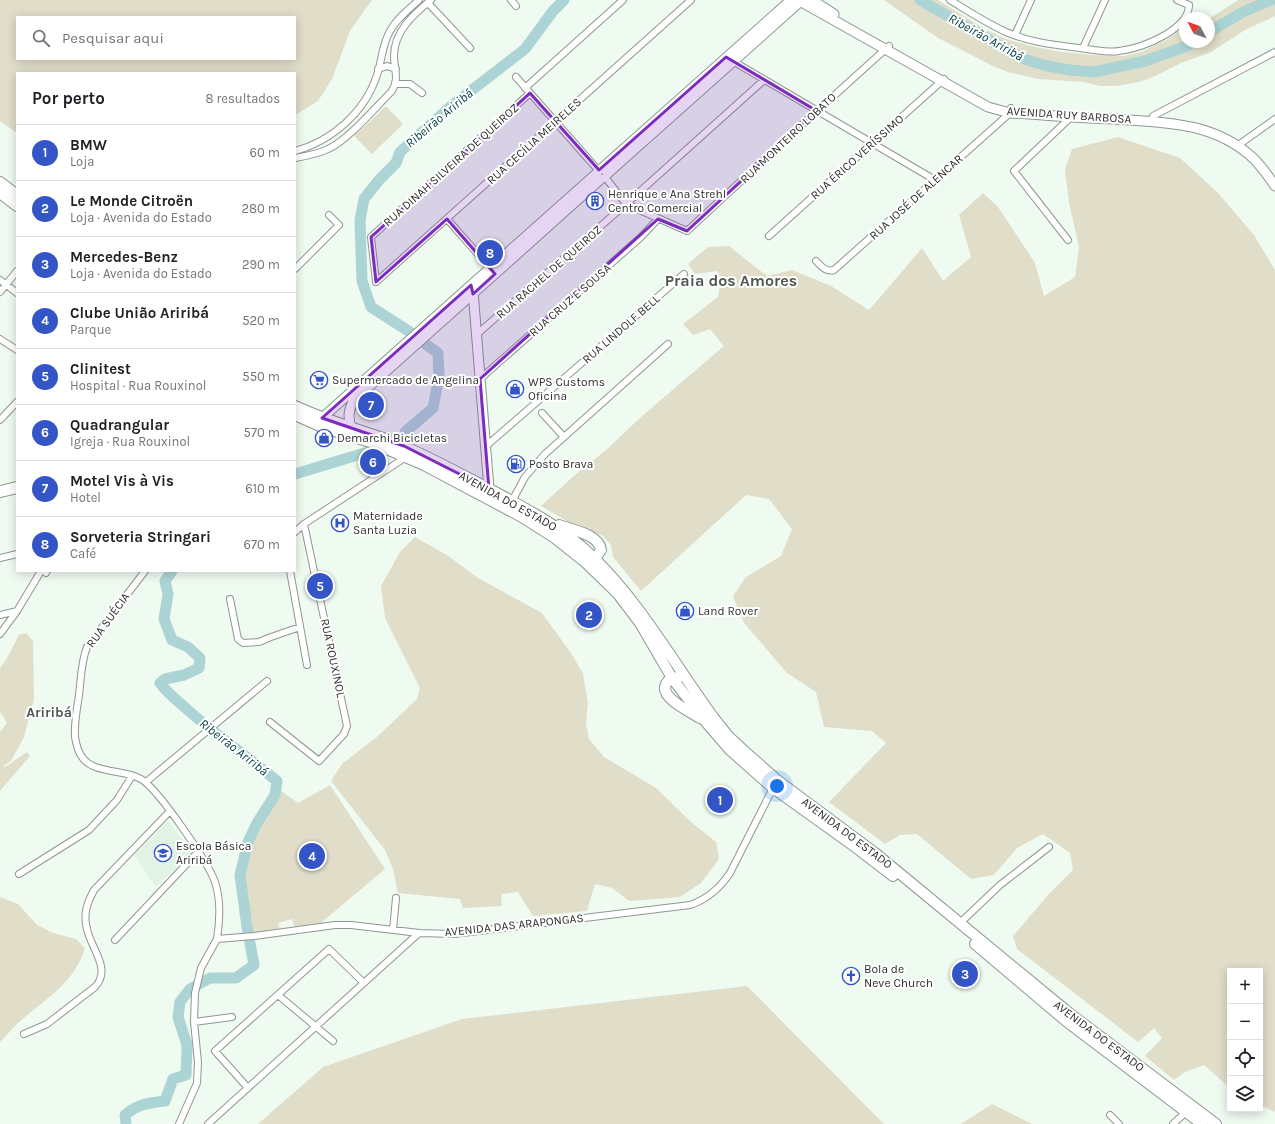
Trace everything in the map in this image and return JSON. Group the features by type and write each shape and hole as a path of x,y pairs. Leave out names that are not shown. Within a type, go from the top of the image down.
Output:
{"main road":[{"path":"730,59 790,0"},
{"path":"322,418 351,397 393,361 730,59 800,0"},
{"name":"AVENIDA RUY BARBOSA","path":"800,0 944,80 1011,110 1071,115 1179,118 1199,123 1219,130 1258,156 1275,177"},
{"name":"AVENIDA RUY BARBOSA","path":"812,0 887,48"},
{"name":"AVENIDA RUY BARBOSA","path":"1239,144 1254,159 1275,186"},
{"path":"0,182 16,195"},
{"path":"0,193 16,205"},
{"path":"472,289 489,489"},
{"path":"351,397 348,414 352,428"},
{"path":"296,406 322,418 352,428 386,444"},
{"path":"296,415 322,427 386,444"},
{"name":"AVENIDA DO ESTADO","path":"386,444 406,457 438,472 522,517 555,538 585,562 608,584 633,614 672,678 705,721 730,750 773,788 858,849 919,897 1056,1013 1202,1124"},
{"name":"AVENIDA DO ESTADO","path":"386,444 431,458 548,522 578,544 595,559 635,604 684,677 729,737 762,768 875,853 1068,1013 1216,1124"},
{"path":"548,522 597,540 601,550 595,559 585,562"},
{"path":"684,677 672,678 666,684 666,695 677,704 705,721"}],"street":[{"path":"296,151 318,142 328,136 345,123 360,107 372,89 384,43 392,28 398,19 419,0"},
{"path":"510,0 516,6"},
{"path":"525,88 623,0"},
{"name":"RUA CECÍLIA MEIRELES","path":"376,282 691,0"},
{"path":"950,0 958,2 992,26 1015,35 1042,43 1114,52 1137,48 1168,34 1178,25 1187,13 1189,5 1195,0"},
{"path":"1015,35 1031,0"},
{"path":"1083,48 1105,0"},
{"path":"1177,0 1189,5"},
{"path":"296,158 320,152 334,146 347,136 391,92 396,84 394,49 400,33 407,22 429,2 470,48"},
{"name":"RUA MONTEIRO LOBATO","path":"658,219 687,231 887,48"},
{"path":"1152,118 1275,52"},
{"path":"730,59 935,180"},
{"path":"378,69 387,66 396,69"},
{"path":"516,77 602,174 626,204 658,219"},
{"name":"RUA RACHEL DE QUEIROZ","path":"476,335 626,204 764,80"},
{"name":"RUA ÉRICO VERÍSSIMO","path":"769,236 944,80"},
{"path":"396,84 410,84 422,93"},
{"name":"RUA DINAH SILVEIRA DE QUEIROZ","path":"376,282 371,237 530,93"},
{"name":"RUA JOSÉ DE ALENCAR","path":"816,261 825,270 834,270 1011,110"},
{"path":"1068,240 1014,171 1071,115"},
{"path":"1239,144 1275,119"},
{"path":"328,136 334,146"},
{"path":"318,142 321,146 320,152"},
{"path":"296,268 340,225 329,215"},
{"path":"447,219 493,271"},
{"name":"RUA CRUZ E SOUSA","path":"480,379 641,237 658,219"},
{"path":"0,292 16,272"},
{"name":"RUA LINDOLF BELL","path":"485,447 684,274"},
{"path":"0,280 16,292"},
{"path":"0,338 16,349"},
{"path":"512,501 525,477 534,465 668,344"},
{"path":"0,420 16,403"},
{"path":"542,413 564,437"},
{"path":"296,531 304,524 406,457"},
{"path":"0,490 16,485"},
{"path":"0,494 16,490"},
{"name":"RUA ROUXINOL","path":"270,722 318,761 344,734 347,726 304,524"},
{"path":"0,558 16,554"},
{"path":"0,634 45,572"},
{"name":"RUA SUÉCIA","path":"144,572 87,647 75,726 76,742 83,760 97,768 132,776 146,782 170,812 212,874 217,890 220,919 217,939"},
{"path":"290,572 307,665"},
{"path":"230,599 238,639 244,643 259,642 271,636 300,628"},
{"path":"0,615 16,611"},
{"path":"146,782 267,681"},
{"path":"19,874 89,830 117,800 132,776"},
{"name":"AVENIDA DAS ARAPONGAS","path":"217,939 254,936 335,925 351,925 419,933 462,933 690,905 707,898 717,890 730,873 773,788"},
{"path":"24,1034 46,1024 96,987 100,982 102,972 100,962 87,930 86,922 88,902 94,890 170,812"},
{"path":"960,923 1000,885 1049,847"},
{"path":"116,940 198,852"},
{"path":"393,930 396,898"},
{"path":"208,1124 419,933"},
{"path":"179,1124 197,1083 198,1062 194,1022 195,992 198,976 203,963 217,939"},
{"path":"248,1088 215,1051 329,949 364,983"},
{"path":"278,995 333,1041"},
{"path":"194,1022 232,1017"},
{"path":"1173,1124 1186,1112"},
{"path":"1110,1115 1118,1124"}],"highlighted area":[{"path":"726,57 817,111 687,231 658,219 480,379 489,489 404,446 322,418 471,285 473,294 495,274 447,219 376,282 371,237 530,93 599,170"}],"shaded area":[{"path":"0,0 372,0 350,31 332,79 318,101 297,114 296,72 16,72 16,132 0,121"},
{"path":"884,0 938,0 985,29 1006,39 1055,51 1091,55 1124,56 1141,52 1166,40 1179,30 1179,48 1215,48 1215,15 1238,0 1275,0 1275,16 1245,30 1211,52 1181,63 1153,77 1139,82 1116,86 1100,86 1083,82 1038,79 1008,72 938,38"},
{"path":"386,106 403,124 372,154 354,136"},
{"path":"1118,137 1180,158 1217,192 1254,235 1275,270 1275,1112 1263,1106 1263,968 1227,968 1227,1085 1204,1065 1185,1072 1174,1080 1145,1056 1162,1038 1154,1028 1138,1042 1017,949 1013,936 1048,895 1073,870 1070,853 1043,834 1017,848 994,875 971,879 917,834 900,835 885,844 829,802 886,743 872,731 824,727 816,692 787,673 744,623 733,596 746,577 781,556 792,529 769,499 746,495 641,591 613,557 611,545 603,536 576,524 570,523 541,506 724,346 710,329 693,335 683,324 718,297 721,279 717,271 695,274 688,264 708,247 729,246 767,276 792,270 831,286 869,310 922,248 943,281 971,257 959,215 983,193 998,207 1035,263 1044,296 1075,277 1079,247 1069,203 1065,170 1072,149"},
{"path":"415,537 447,555 478,578 542,613 573,656 583,674 588,703 586,724 589,739 604,757 656,788 691,822 716,842 719,859 701,883 680,897 629,901 612,888 595,884 587,911 533,916 518,892 501,894 502,906 463,908 460,899 398,893 393,869 385,850 331,781 342,764 378,736 417,699 420,688 385,618 381,586 400,552"},
{"path":"26,633 33,641 34,699 24,737 11,761 3,766 5,767 27,752 30,756 0,791 0,732 7,723 1,713 0,714 0,668 6,660 19,635"},
{"path":"330,785 385,869 321,923 295,927 292,919 278,923 280,929 251,933 244,875 250,843 259,824 280,790 298,803"},
{"name":"Escola Básica Ariribá","path":"168,821 192,852 156,887 134,855"},
{"path":"0,897 18,904 37,925 53,933 76,939 85,948 80,961 73,972 57,991 17,1024 0,1042"},
{"path":"747,986 884,1124 258,1124 323,1067 462,1019"},
{"path":"992,1104 1032,1124 961,1124"}],"waterway":[{"name":"Ribeirão Ariribá","path":"410,332 371,307 362,281 360,220 364,199 379,180 396,163 400,152 450,107 525,49 553,11 564,0"},
{"name":"Ribeirão Ariribá","path":"920,0 1021,58 1047,66 1094,72 1145,61 1181,48"},
{"name":"Ribeirão Ariribá","path":"1215,28 1243,12 1271,0"},
{"name":"Ribeirão Ariribá","path":"405,432 433,408 439,376 438,353 424,343"},
{"name":"Ribeirão Ariribá","path":"296,474 371,451"},
{"name":"Ribeirão Ariribá","path":"126,1124 125,1115 139,1106 148,1103 165,1101 173,1079 186,1075 187,1045 178,1017 180,1002 190,989 210,978 236,978 254,965 240,875 248,842 257,823 275,795 277,781 200,720 170,694 160,683 165,679 184,675 199,668 200,658 188,647 172,640 164,619 168,594 165,581 171,572"}],"place":[{"name":"Henrique e Ana Strehl Centro Comercial","path":"595,201"},
{"name":"Sorveteria Stringari","path":"490,253"},
{"name":"Supermercado de Angelina","path":"319,380"},
{"name":"WPS Customs Oficina","path":"515,389"},
{"name":"Motel Vis à Vis","path":"371,405"},
{"name":"Demarchi Bicicletas","path":"324,438"},
{"name":"Quadrangular","path":"373,462"},
{"name":"Posto Brava","path":"516,464"},
{"name":"Maternidade Santa Luzia","path":"340,523"},
{"name":"Clinitest","path":"320,586"},
{"name":"Land Rover","path":"685,611"},
{"name":"Le Monde Citroën","path":"589,615"},
{"name":"BMW","path":"720,800"},
{"name":"Escola Básica Ariribá","path":"163,853"},
{"name":"Clube União Ariribá","path":"312,856"},
{"name":"Mercedes-Benz","path":"965,974"},
{"name":"Bola de Neve Church","path":"851,976"}],"district":[{"name":"Praia dos Amores","path":"731,280"},
{"name":"Ariribá","path":"49,712"}]}
